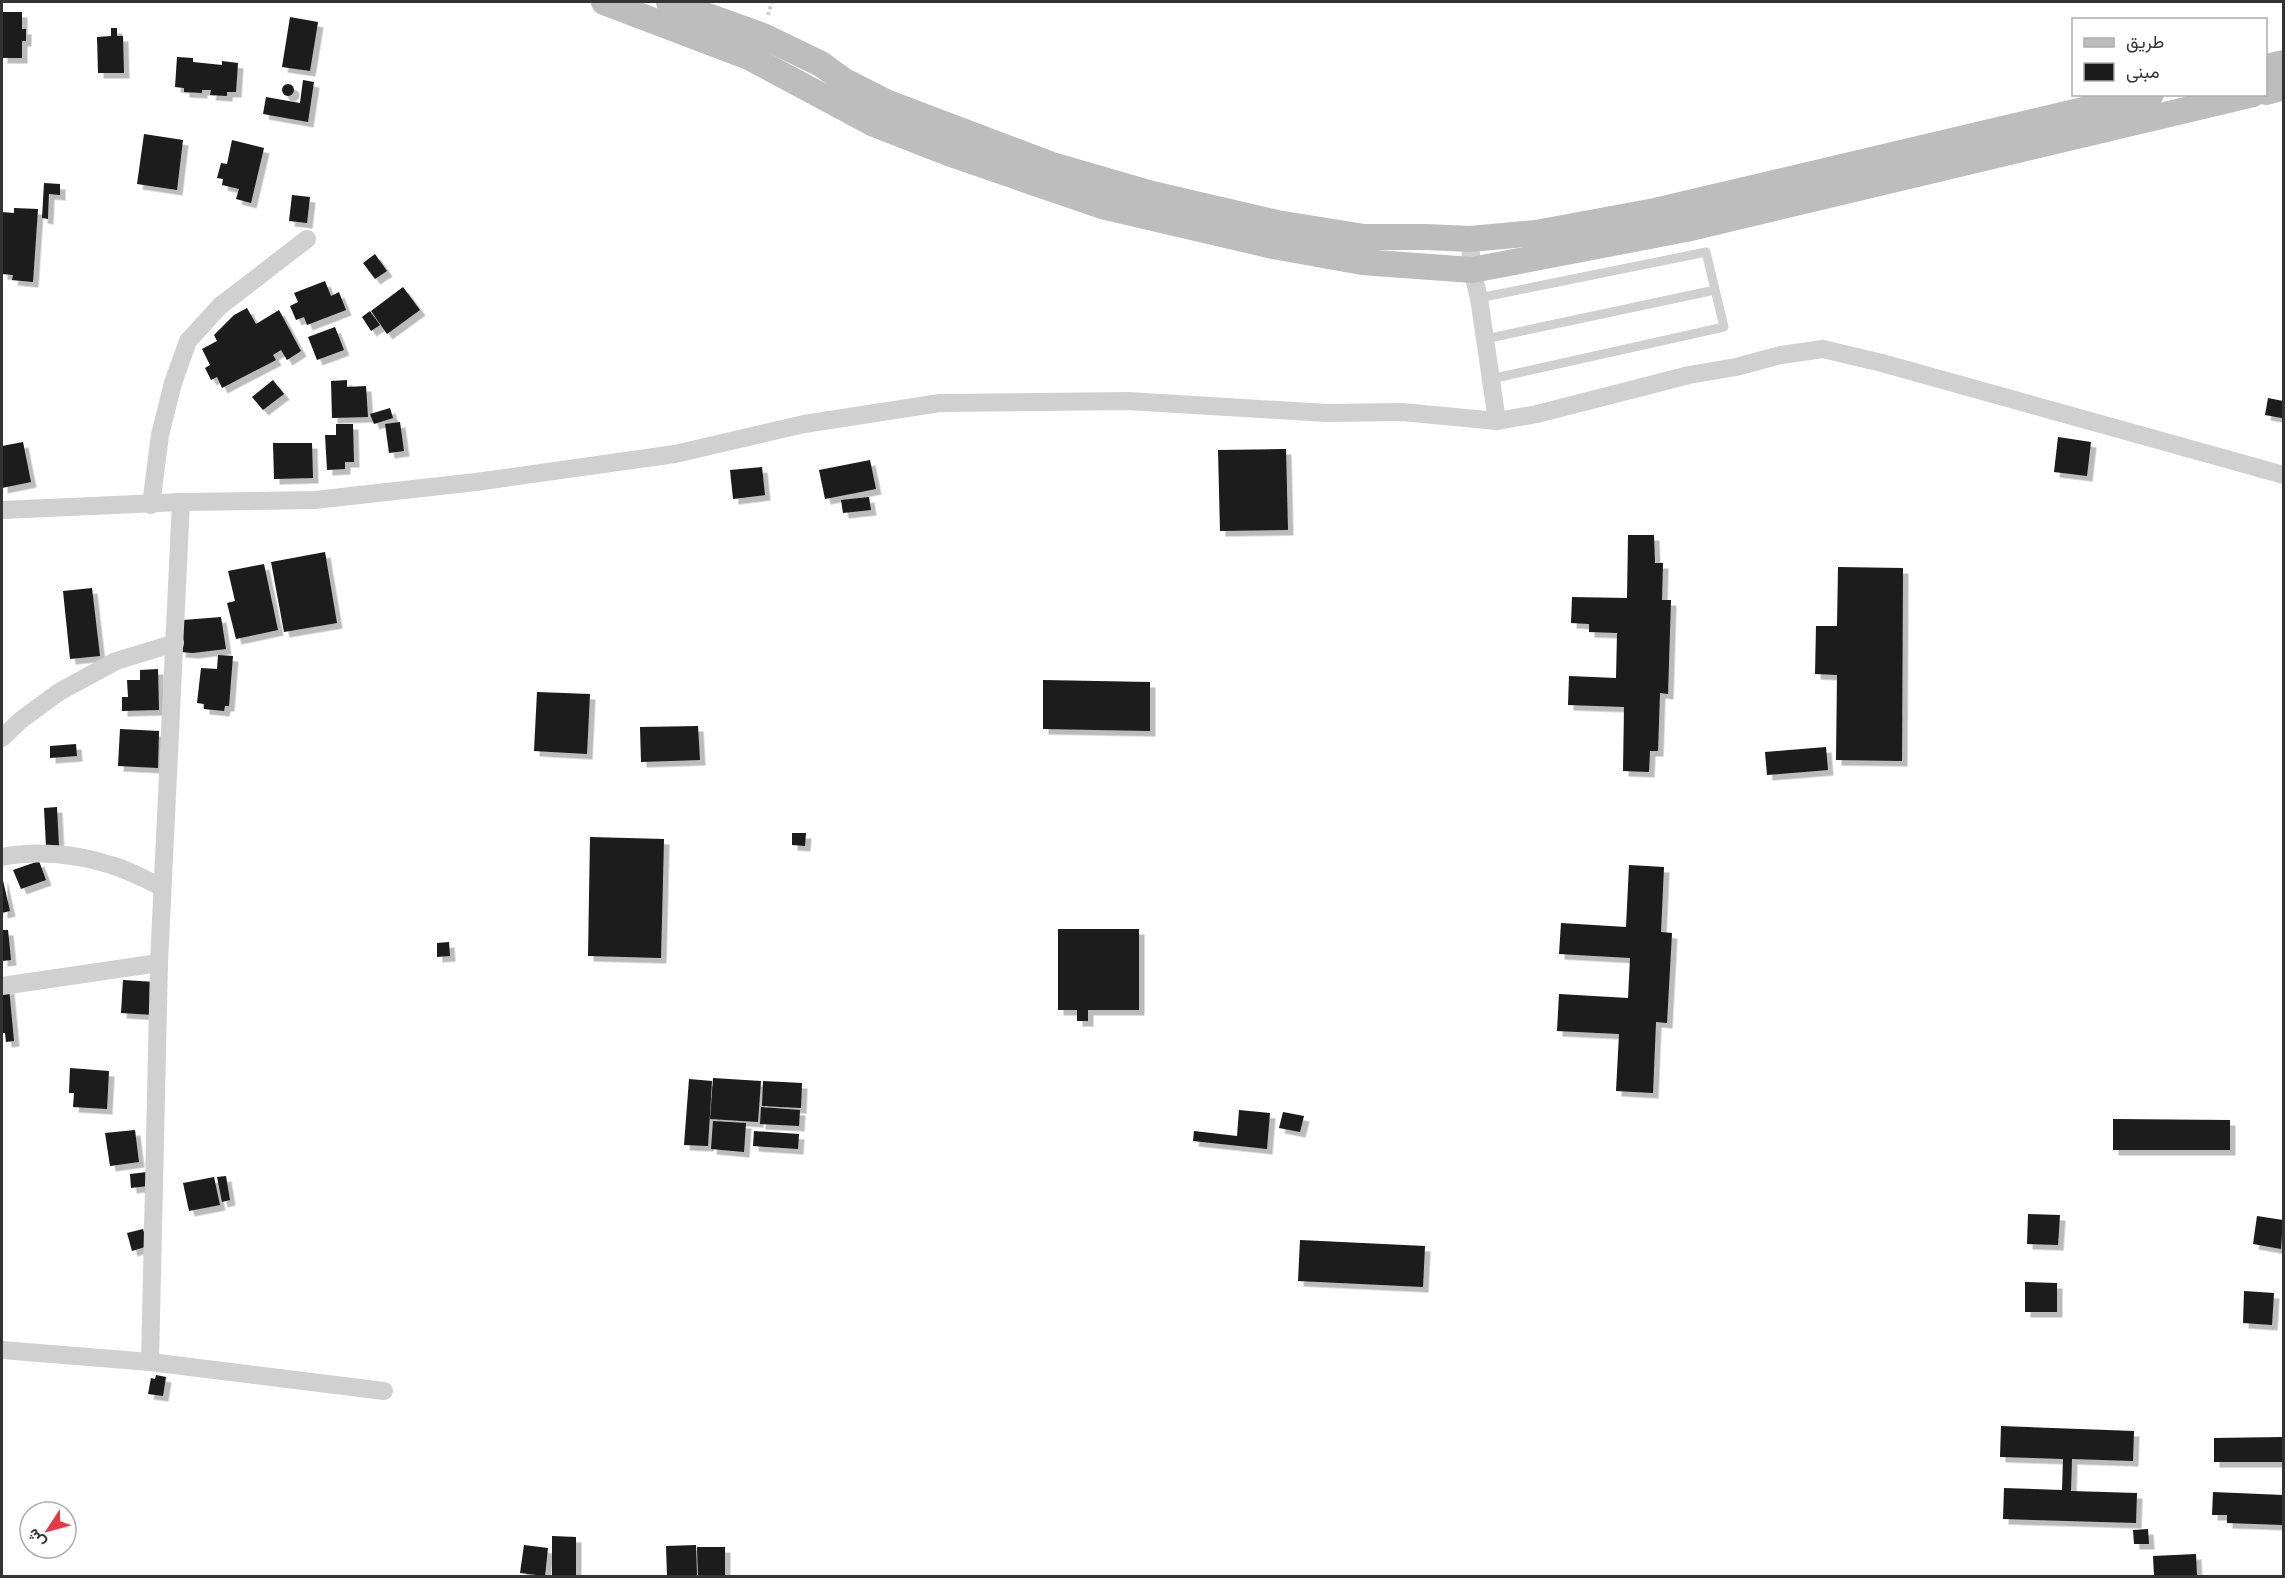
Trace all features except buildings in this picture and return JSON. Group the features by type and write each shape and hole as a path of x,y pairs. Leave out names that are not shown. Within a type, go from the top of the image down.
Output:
{"street":[{"path":"604,2 749,57 874,124 948,153 1102,206 1250,241 1362,262 1472,270 1686,229 2245,96"},
{"path":"669,2 763,36 821,64 843,80 888,103 950,128 1063,168 1152,194 1288,225 1364,237 1470,239 1536,233 1655,211 2143,96"},
{"path":"2267,67 2283,63"},
{"path":"2267,91 2283,87"},
{"path":"151,505 159,435 172,383 188,340 220,306 308,239"},
{"path":"1470,239 1472,270 1479,298 1497,421"},
{"path":"2,510 181,502 315,500 476,482 675,454 804,424 940,403 1128,401 1328,413 1402,412 1497,421 1537,414 1689,375 1736,367 1781,355 1824,349 2283,475"},
{"path":"150,1362 159,963 181,502"},
{"path":"2,738 21,720 59,692 116,661 175,643"},
{"path":"2,857 15,854 57,854 111,865 162,887"},
{"path":"2,986 159,963"},
{"path":"2,1350 150,1362 384,1390"}],"lane":[{"path":"1479,298 1706,252 1724,327 1491,379"},
{"path":"1485,339 1715,290"}]}
